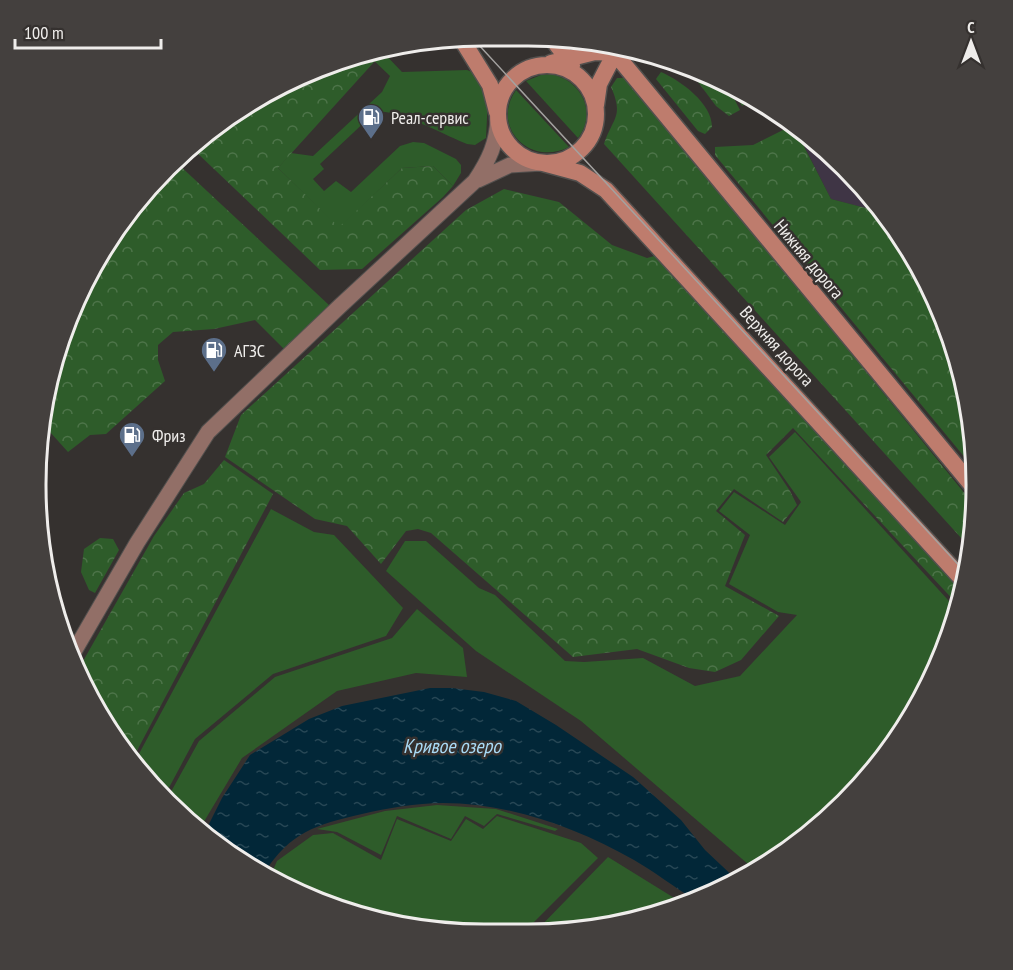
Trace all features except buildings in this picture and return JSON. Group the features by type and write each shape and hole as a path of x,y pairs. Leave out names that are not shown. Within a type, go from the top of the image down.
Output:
{"main road":[{"path":"466,47 490,85 503,135 512,147 527,158 543,163"},
{"path":"475,181 510,165 566,159 585,145 594,131 597,116 593,94 559,47"},
{"path":"78,646 137,543 208,432 475,181 490,159 497,134 500,100 510,82 529,68 596,52"},
{"path":"596,106 599,84 609,54"},
{"name":"Нижняя дорога","path":"616,56 966,478"},
{"path":"547,65 570,70 586,82"},
{"name":"Верхняя дорога","path":"543,163 580,173 606,190 957,574"}],"shaded area":[{"path":"803,143 838,175 868,209 831,199"}],"green space":[{"path":"388,57 402,72 467,70 480,75 488,97 486,138 475,145 467,144 397,115 378,112 320,164 324,169 313,179 324,191 336,181 351,192 400,146 413,142 424,143 456,159 461,165 461,173 453,186 433,166 402,168 339,228 278,168 291,153 313,156 382,92 390,76 374,61"},
{"path":"374,60 278,168 339,227 402,168 433,166 453,186 362,269 320,270 198,154 241,120 266,105 317,80"},
{"path":"661,72 686,87 701,101 711,118 712,127 705,134 698,131 656,79"},
{"path":"551,74 571,83 583,98 586,118 584,128 578,138 526,81"},
{"path":"617,78 628,78 966,495 963,540 604,144 617,111 611,87"},
{"path":"697,80 734,98 740,110 729,116 716,106"},
{"path":"516,90 569,147 554,152 541,152 528,148 518,140 511,130 508,117 509,104"},
{"path":"785,129 802,143 831,199 868,209 893,241 921,291 943,344 958,399 966,459 715,155 715,147 753,145"},
{"path":"182,168 330,306 285,350 255,320 214,329 173,332 158,345 158,360 165,381 106,434 90,435 68,452 50,432 61,372 80,317 120,241 155,196"},
{"path":"504,189 559,202 612,245 647,258 658,255 956,581 952,598 793,428 766,455 797,505 783,522 734,489 716,511 745,535 725,586 779,616 741,660 715,672 689,668 637,649 573,657 431,533 418,529 406,531 381,564 347,526 315,519 225,457 241,415 466,210"},
{"path":"795,432 950,603 933,653 921,679 893,729 876,752 858,774 817,815 772,850 748,864 581,721 476,651 386,571 405,541 426,541 479,588 495,595 565,661 643,658 695,686 740,676 797,615 778,612 729,584 750,535 719,511 734,492 785,525 801,502 769,457"},
{"path":"224,460 273,494 137,751 105,704 83,660 154,536 184,493 204,484"},
{"path":"271,509 314,532 334,535 403,608 386,636 273,674 195,739 169,788 139,754"},
{"path":"100,538 113,539 119,550 95,593 89,590 81,572 84,549"},
{"path":"417,609 463,648 467,677 416,673 337,691 242,758 204,822 171,791 199,741 275,677 392,638"},
{"path":"437,805 496,809 558,829 555,831 497,814 484,826 465,816 451,839 397,816 381,855 337,832 317,829 385,811"},
{"path":"497,816 581,843 598,858 532,924 528,924 456,923 399,915 344,900 274,869 277,861 313,835 333,833 381,860 397,819 451,841 466,819 483,829"},
{"path":"608,857 674,898 614,915 543,923"}],"water":[{"name":"Кривое озеро","path":"430,688 484,692 516,701 633,777 681,820 705,850 730,874 686,894 634,860 565,827 517,812 468,804 412,805 331,822 294,839 269,866 241,850 208,825 222,798 250,755 309,719 342,706"}],"tram line":[{"path":"480,46 959,565"}],"place":[{"name":"Реал-сервис","path":"371,140"},
{"name":"АГЗС","path":"214,373"},
{"name":"Фриз","path":"132,458"}]}
